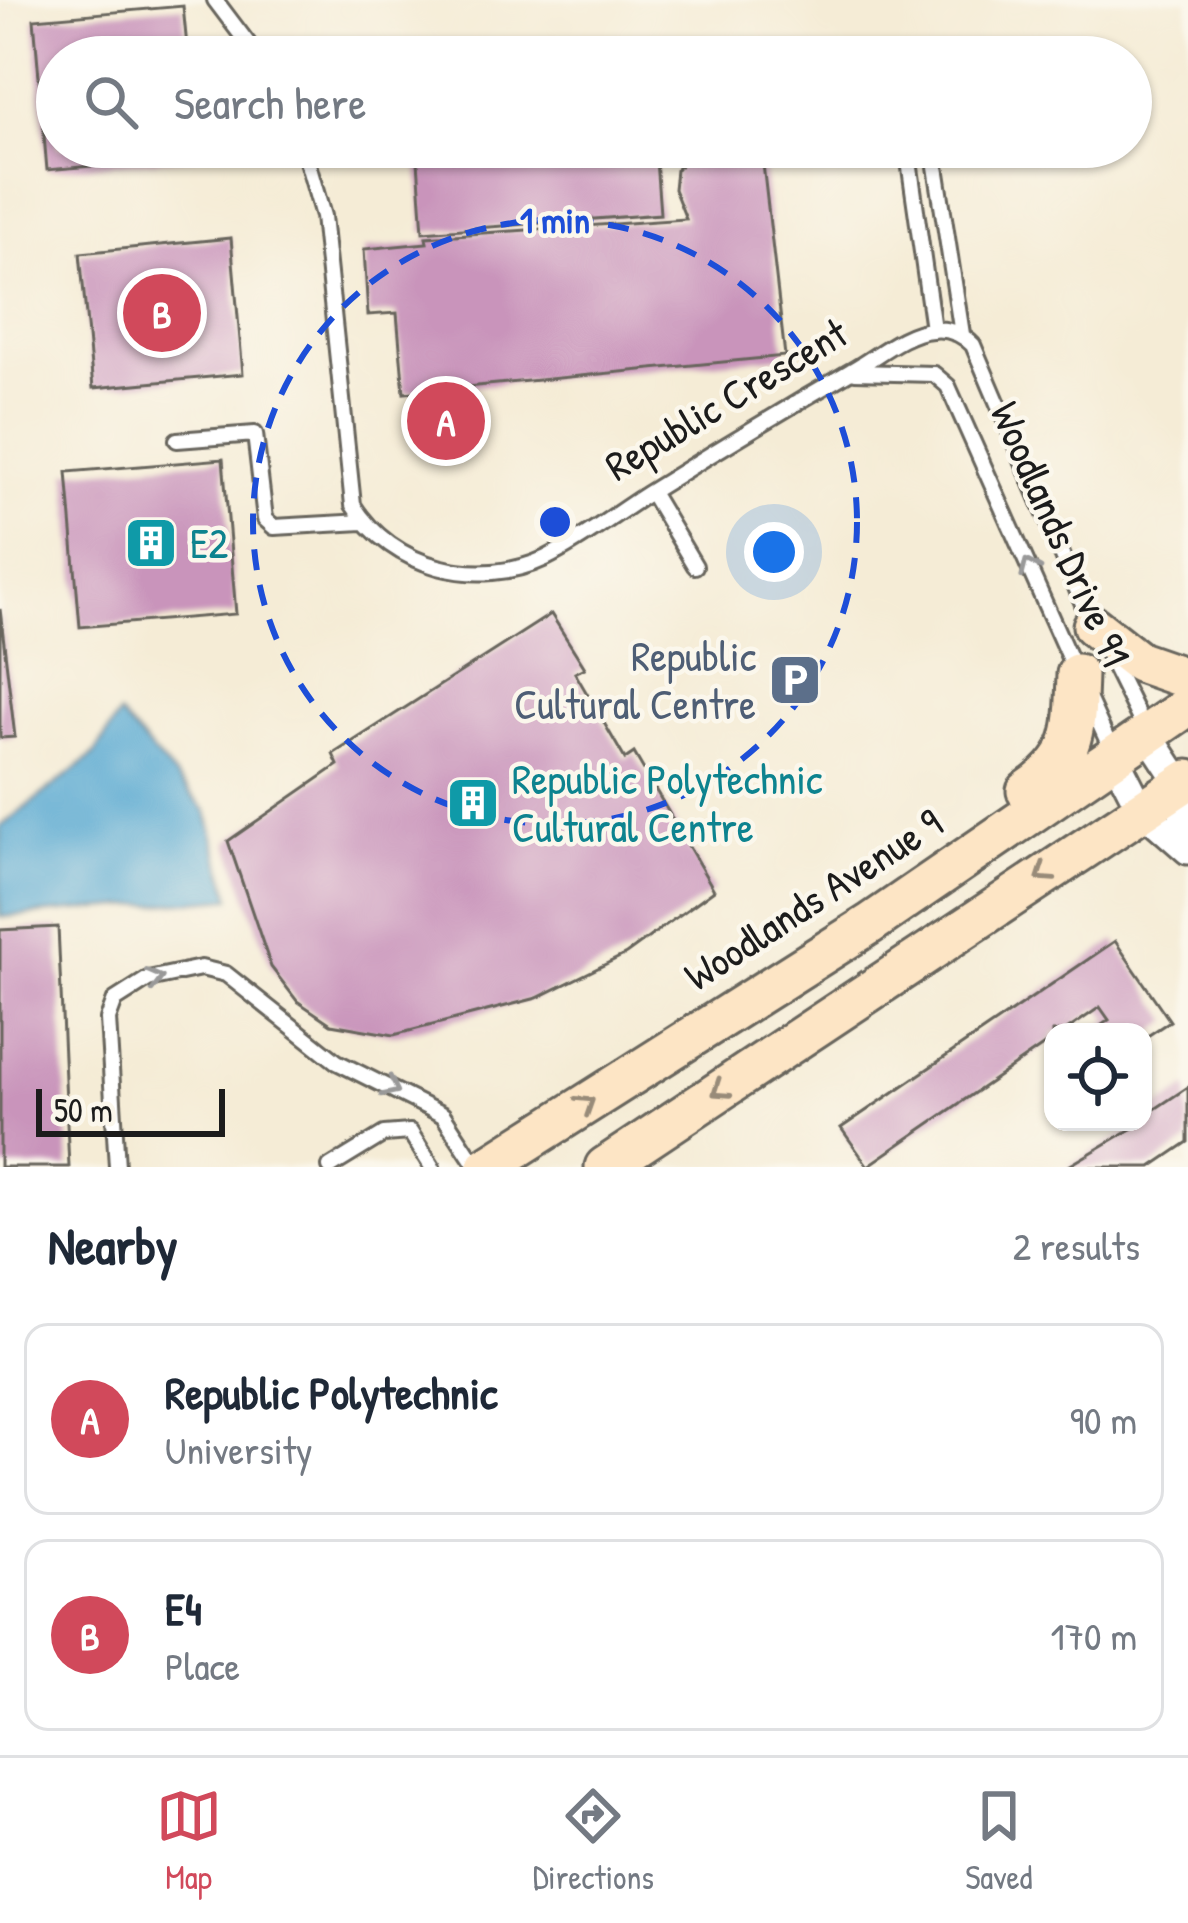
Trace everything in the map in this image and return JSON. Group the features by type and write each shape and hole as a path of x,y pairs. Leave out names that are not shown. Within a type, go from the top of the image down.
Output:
{"main road":[{"path":"1093,626 1139,662 1188,679"},
{"path":"962,860 1004,806 1058,769 1076,723 1077,674"},
{"name":"Woodlands Avenue 9","path":"487,1167 962,860 1188,706"},
{"path":"605,1167 1184,783"}],"street":[{"path":"1147,734 1184,783 1187,849"},
{"name":"Woodlands Drive 91","path":"1114,756 1142,808 1187,849"}],"lane":[{"path":"215,0 242,36"},
{"path":"177,440 255,434 265,519 274,527 363,522 353,505 323,216 309,168"},
{"path":"910,168 934,329 962,334 973,345 1093,626 1147,734"},
{"path":"937,168 962,334"},
{"name":"Republic Crescent","path":"363,522 405,558 441,569 511,567 544,559 850,372 915,334 934,329"},
{"name":"Woodlands Drive 91","path":"850,372 934,374 948,386 1114,756"},
{"path":"651,492 695,566"},
{"path":"117,1167 108,1019 115,1000 148,979 201,968 238,981 275,1018 337,1062 443,1115 477,1167"},
{"path":"330,1167 394,1130 410,1132 432,1167"}],"water":[{"path":"119,715 207,812 231,898 0,917 0,827 94,755"}],"building":[{"path":"183,6 186,36 36,36 36,42 34,19"},
{"path":"418,168 657,168 660,214 423,232"},
{"path":"763,168 785,356 404,393 397,313 368,315 364,249 427,243 426,237 686,219 674,189 676,170"},
{"path":"231,238 243,374 93,388 80,253"},
{"name":"E2","path":"223,459 236,614 80,627 67,472"},
{"path":"0,609 15,737 0,738"},
{"name":"Republic Polytechnic Cultural Centre","path":"551,614 585,668 575,673 625,759 634,753 714,890 626,954 537,998 394,1035 331,1024 297,1001 271,967 228,841 338,765 333,754"},
{"path":"58,927 69,1167 0,1167 0,930"},
{"path":"1115,941 1170,1021 1152,1033 1152,1023 1105,1023 1109,1020 1100,1007 1077,1023 1044,1023 1044,1045 868,1166 841,1128"},
{"path":"1188,1087 1188,1142 1151,1167 1067,1167 1128,1131 1152,1131 1152,1111"}],"place":[{"name":"E4","path":"162,313"},
{"name":"Republic Polytechnic","path":"446,421"},
{"name":"E2","path":"151,543"},
{"name":"Republic Cultural Centre","path":"795,680"},
{"name":"Republic Polytechnic Cultural Centre","path":"473,803"}]}
